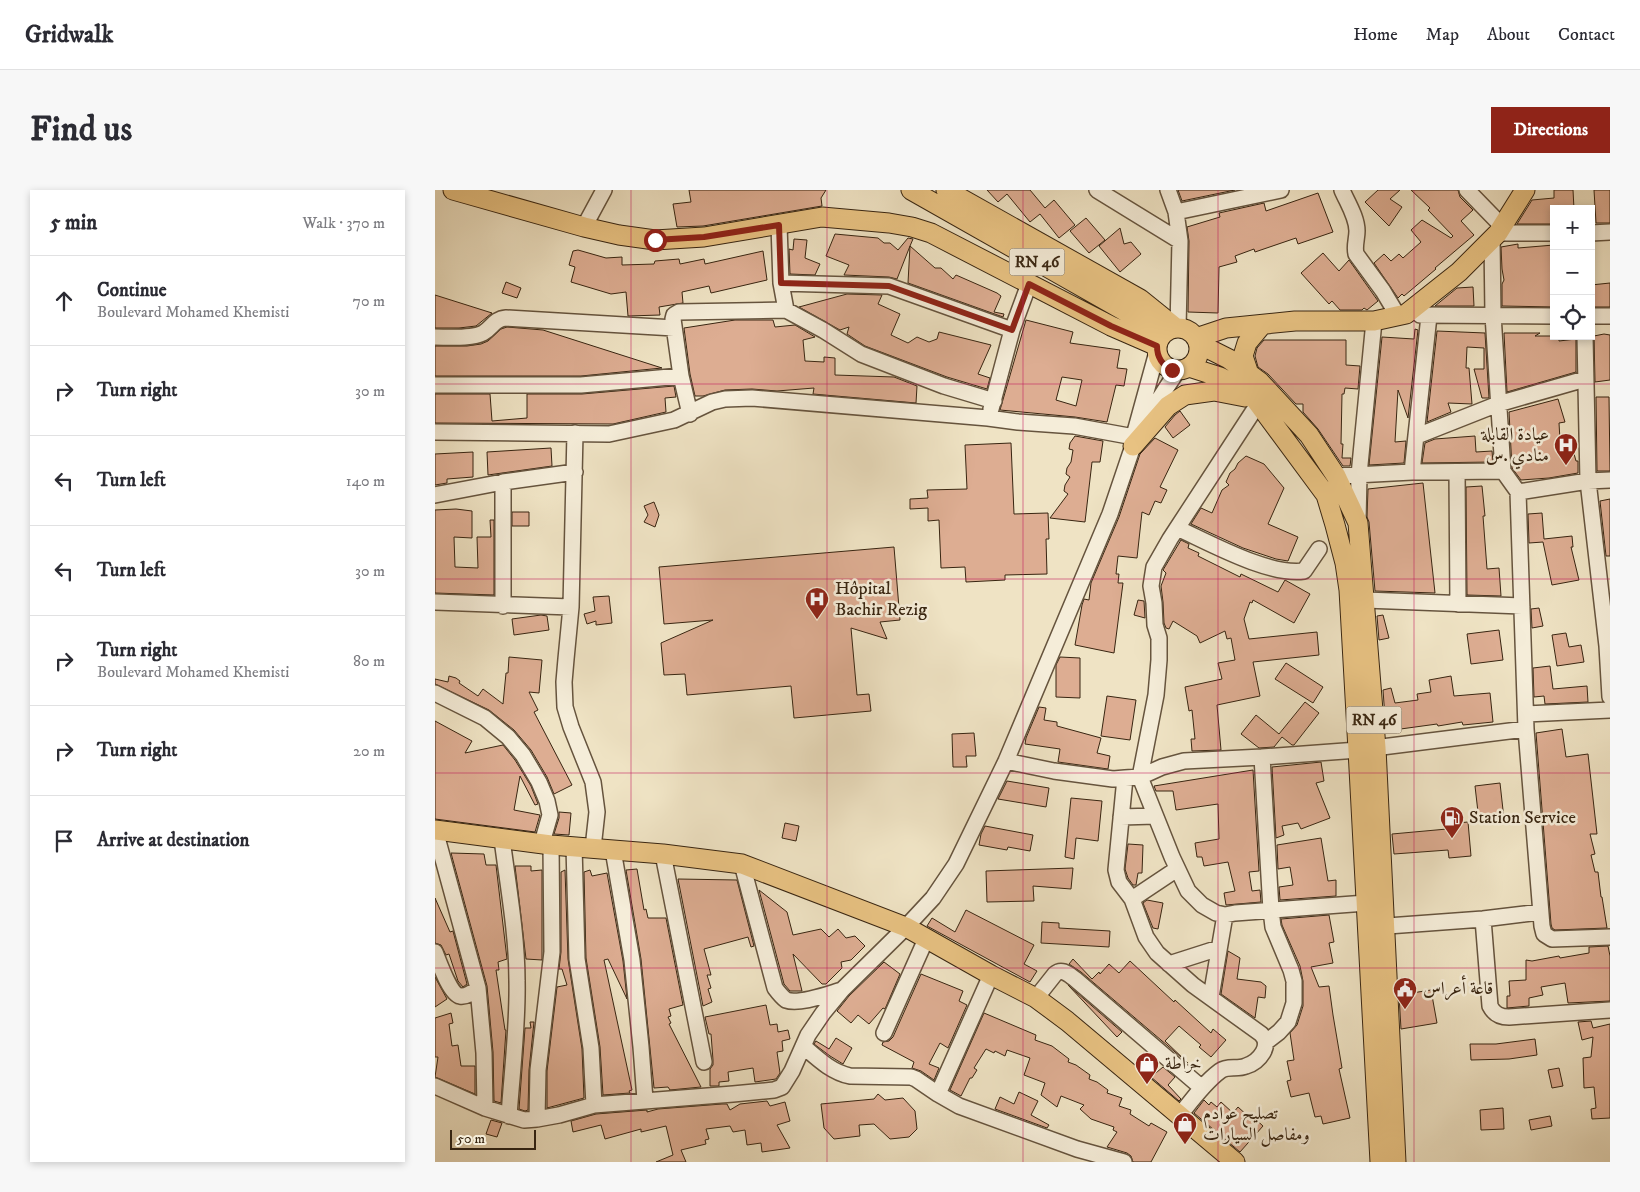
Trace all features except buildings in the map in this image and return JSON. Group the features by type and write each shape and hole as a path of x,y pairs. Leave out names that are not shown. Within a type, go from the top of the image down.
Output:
{"main road":[{"path":"453,190 584,227 619,235 655,240 704,237 822,217 867,220 912,227 931,233 1111,326 1166,338 1189,330 1198,341 1198,357 1183,369 1167,367 1159,358 1166,338"},
{"name":"RN 46","path":"911,190 1129,313 1166,338"},
{"name":"RN 46","path":"946,190 1140,299 1166,338"},
{"path":"1198,341 1226,328 1295,321 1374,322 1402,315 1459,272 1498,233 1525,190"},
{"path":"1247,371 1243,356 1247,343 1262,324"},
{"name":"RN 46","path":"1198,341 1229,359 1260,382 1309,435 1336,476 1358,523 1365,600 1367,749 1366,903 1376,927 1397,1162"},
{"name":"RN 46","path":"1183,369 1220,377 1236,385 1257,402 1326,495 1345,563 1367,749 1376,927 1380,1162"},
{"path":"1133,441 1169,406 1185,395 1214,391 1257,402"},
{"path":"435,830 502,840 663,854 742,864 906,927 1036,998 1067,1021 1235,1162"}],"street":[{"path":"584,227 603,190"},
{"path":"1097,190 1180,241"},
{"path":"435,1086 485,1108 524,1120 559,1115 594,1105 774,1090 782,1087 787,1081 803,1046 823,1012 842,990 933,898 956,864 1006,761 1110,514 1166,338 1180,241 1176,212 1168,190"},
{"path":"1176,212 1281,190"},
{"path":"1342,190 1356,222 1356,254 1402,315 1550,316"},
{"path":"1467,190 1498,233 1493,315 1498,404 1503,471 1518,492 1526,714 1543,932 1552,939 1610,937"},
{"path":"779,225 781,283 786,310"},
{"path":"1595,232 1610,232"},
{"path":"1498,233 1550,233"},
{"path":"781,283 889,286 1012,330"},
{"path":"988,418 1012,330 1029,284"},
{"path":"690,414 681,376 674,328 673,316 679,312 786,310 861,354 944,386 994,401"},
{"path":"1412,472 1429,316"},
{"path":"1595,316 1610,316"},
{"path":"435,338 481,334 495,322 506,318 674,328"},
{"path":"1358,523 1359,476 1374,322"},
{"path":"1585,340 1588,481 1603,558 1610,697"},
{"path":"1133,441 1159,399 1183,369"},
{"path":"435,385 581,385 681,376"},
{"path":"1417,436 1498,404 1585,379"},
{"path":"435,432 609,434 675,420 712,402 725,399 752,398 1074,426 1133,441"},
{"path":"1180,1115 1202,1088 1224,1068 1246,1066 1255,1061 1263,1053 1266,1042 1261,1034 1211,996 1193,985 1169,964 1157,953 1146,937 1132,899 1119,882 1116,870 1121,817 1156,695 1159,638 1155,625 1151,586 1154,568 1177,528 1257,402"},
{"path":"575,433 571,607 565,659 565,707 593,782 597,812 593,848"},
{"path":"1336,476 1412,472 1503,471"},
{"path":"435,495 503,482 575,472"},
{"path":"1457,472 1457,604"},
{"path":"1518,492 1588,481 1610,480"},
{"path":"503,482 503,606"},
{"path":"1177,528 1252,561 1279,570 1304,571 1319,549"},
{"path":"1365,600 1522,606"},
{"path":"435,602 571,607"},
{"path":"435,693 485,718 508,737 523,755 539,782 547,801 550,815 547,844 552,952 538,1070 537,1119"},
{"path":"1526,714 1610,710"},
{"path":"1006,761 1054,771 1113,779 1132,778 1184,761 1262,758 1367,749 1527,729"},
{"path":"1262,758 1273,928 1294,981 1294,1003 1288,1022 1266,1042"},
{"path":"1132,778 1155,816 1188,892 1217,914 1225,915 1366,903"},
{"path":"1121,817 1155,816"},
{"path":"435,830 478,988 485,1108"},
{"path":"502,840 514,936 517,980 516,1023 509,1116"},
{"path":"574,846 577,959 591,1048 594,1105"},
{"path":"613,850 632,960 645,1100"},
{"path":"663,854 704,1062"},
{"path":"742,864 775,988 781,996 787,1000 803,1000 842,990"},
{"path":"1132,899 1177,869"},
{"path":"1376,927 1483,919 1540,912"},
{"path":"1211,996 1225,915"},
{"path":"1483,919 1490,1006 1495,1014 1509,1017 1610,1010"},
{"path":"884,1033 926,939"},
{"path":"1169,964 1219,948"},
{"path":"435,952 455,993 462,996 470,994 478,988"},
{"path":"1036,998 1055,974 1063,972 1082,985 1202,1088"},
{"path":"938,1094 991,975"},
{"path":"803,1046 827,1066 841,1074 850,1076 911,1077 959,1106 1077,1149 1124,1162"}],"place":[{"name":"عيادة القابلة منادي .س","path":"1566,466"},
{"name":"Hôpital Bachir Rezig","path":"817,620"},
{"name":"Station Service","path":"1452,839"},
{"name":"قاعة أعراس","path":"1405,1010"},
{"name":"خراطة","path":"1147,1085"},
{"name":"تصليح عوادم ومفاصل السيارات","path":"1185,1145"}],"route":[{"path":"655,240 704,237 779,225 781,283 889,286 1012,330 1029,284 1111,326 1157,346 1157,352 1162,363 1172,370"}]}
